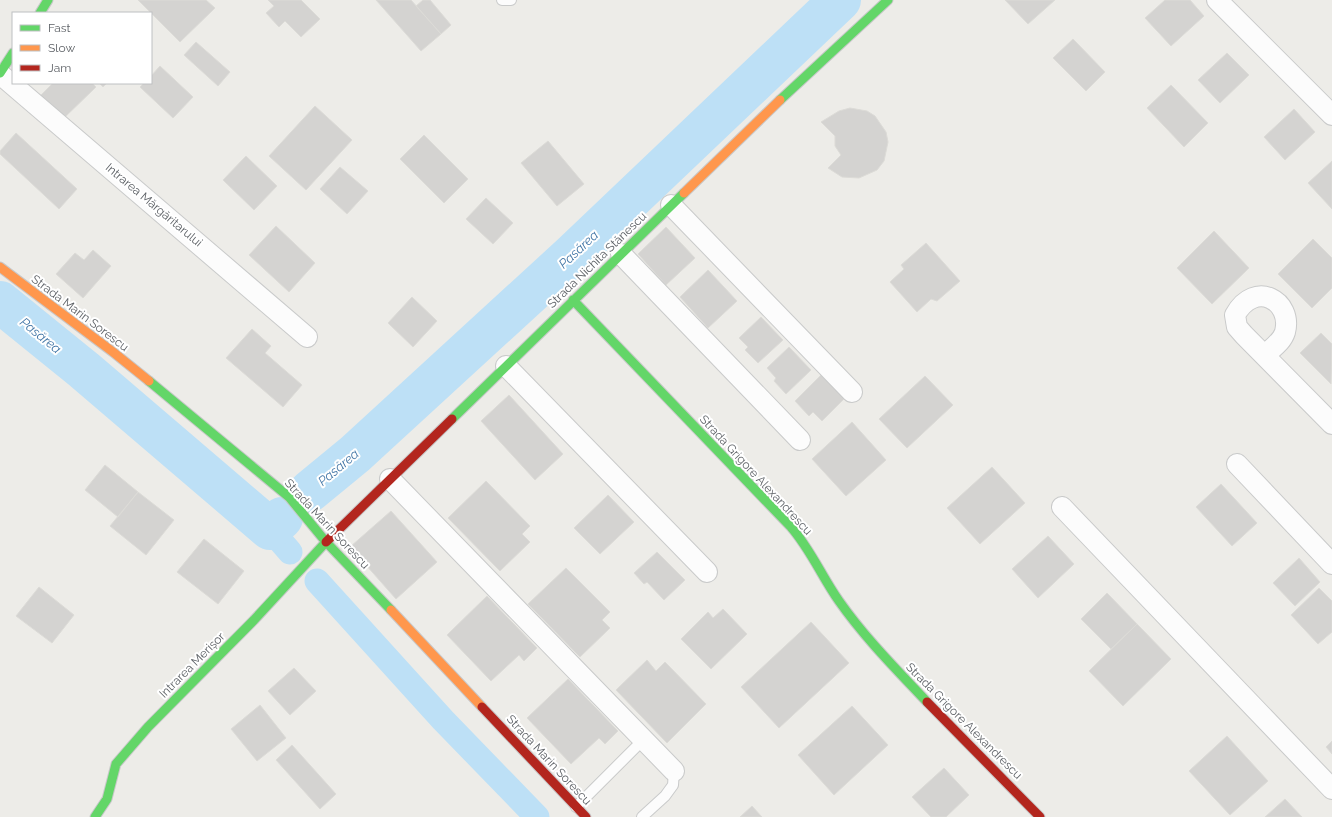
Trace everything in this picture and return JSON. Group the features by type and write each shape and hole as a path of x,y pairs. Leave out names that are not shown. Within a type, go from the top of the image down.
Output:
{"street":[{"path":"41,12 48,0"},
{"name":"Strada Nichita Stănescu","path":"326,542 671,205 810,71 888,0"},
{"path":"1217,0 1332,115"},
{"path":"0,73 12,55"},
{"name":"Intrarea Mărgăritarului","path":"0,73 12,83"},
{"name":"Intrarea Mărgăritarului","path":"13,84 307,337"},
{"path":"671,205 852,392"},
{"path":"621,254 800,440"},
{"name":"Strada Marin Sorescu","path":"0,267 113,352 289,497 326,542 586,817"},
{"name":"Strada Grigore Alexandrescu","path":"573,300 791,527 806,545 838,600 869,642 1040,817"},
{"path":"1264,355 1332,424"},
{"path":"506,366 707,572"},
{"path":"1238,464 1332,564"},
{"path":"390,479 674,771"},
{"path":"1062,507 1332,789"},
{"name":"Intrarea Merișor","path":"95,817 107,799 116,764 148,727 254,620 326,542"}],"lane":[{"path":"502,0 511,0"},
{"path":"576,807 644,740"},
{"path":"642,817 665,796 673,785 674,771"}],"building":[{"path":"138,0 206,0 215,8 180,42 152,14 152,12 150,12"},
{"path":"268,0 301,0 320,19 301,37 285,21 279,27 266,13 274,6"},
{"path":"376,0 411,0 441,34 421,51"},
{"path":"423,0 430,0 451,25 441,34 416,6"},
{"path":"1005,0 1055,0 1028,24"},
{"path":"1165,0 1190,0 1204,16 1171,46 1145,18"},
{"path":"1073,39 1105,72 1086,91 1053,58"},
{"path":"196,42 230,72 218,86 184,55"},
{"path":"1227,53 1249,75 1220,103 1198,80"},
{"path":"160,66 193,97 173,118 140,87 143,84 152,84 152,75"},
{"path":"52,84 93,84 96,87 63,119 40,96"},
{"path":"1171,85 1208,123 1184,147 1147,108"},
{"path":"315,106 352,140 306,190 269,156"},
{"path":"850,108 867,111 875,116 886,132 888,142 884,161 877,170 859,178 842,177 828,168 841,155 835,146 835,136 821,122 839,111"},
{"path":"1294,109 1315,132 1285,160 1264,137"},
{"path":"16,133 77,189 59,209 0,154 0,151"},
{"path":"424,135 468,179 444,203 400,159"},
{"path":"548,141 584,184 557,206 521,163"},
{"path":"246,156 277,186 254,210 223,180"},
{"path":"1332,161 1332,209 1308,183"},
{"path":"340,167 368,191 347,214 320,189"},
{"path":"486,198 513,223 493,244 466,219"},
{"path":"276,226 315,263 289,292 249,255"},
{"path":"666,227 695,258 666,285 638,254"},
{"path":"1214,231 1249,268 1212,304 1177,268"},
{"path":"1313,239 1332,258 1332,288 1312,308 1278,274"},
{"path":"926,243 960,281 937,301 931,299 917,312 890,282 904,269 901,265"},
{"path":"93,250 111,266 83,298 56,274 75,253 84,260"},
{"path":"708,270 737,301 708,328 680,297"},
{"path":"412,297 437,321 413,347 388,323"},
{"path":"761,317 783,340 758,363 745,350 748,347 739,338"},
{"path":"252,329 271,346 265,353 302,385 283,407 226,358"},
{"path":"1321,333 1332,344 1331,384 1300,353"},
{"path":"789,347 811,370 786,394 774,381 776,378 767,368"},
{"path":"822,374 845,398 822,421 813,412 809,416 795,401"},
{"path":"925,376 953,405 907,448 879,419"},
{"path":"509,395 563,454 535,480 481,421"},
{"path":"852,422 886,460 846,496 812,459"},
{"path":"105,465 138,492 118,517 85,490"},
{"path":"992,467 1025,503 980,544 947,508"},
{"path":"486,481 530,526 522,534 530,542 500,571 448,518"},
{"path":"1221,484 1257,523 1232,546 1196,507"},
{"path":"138,492 174,520 146,555 110,526"},
{"path":"608,495 634,522 600,554 574,528"},
{"path":"391,511 437,562 396,599 350,547"},
{"path":"1048,536 1074,564 1038,598 1012,569"},
{"path":"204,539 244,571 218,604 177,572"},
{"path":"657,552 685,580 664,600 647,582 644,584 634,573"},
{"path":"1299,558 1320,582 1295,606 1273,583"},
{"path":"566,568 610,612 602,620 610,628 580,657 528,604"},
{"path":"39,587 74,615 52,643 16,616"},
{"path":"1319,588 1332,601 1332,632 1318,644 1291,615"},
{"path":"1107,593 1137,624 1111,649 1081,619"},
{"path":"487,596 537,648 524,661 519,655 491,681 447,635"},
{"path":"723,609 747,634 711,669 681,639 708,612 713,618"},
{"path":"811,622 849,663 779,728 741,687"},
{"path":"1137,624 1171,659 1123,706 1089,671"},
{"path":"647,660 656,671 665,662 706,704 667,743 616,690"},
{"path":"294,668 316,691 290,715 268,691"},
{"path":"568,679 618,731 605,744 599,738 571,764 527,718"},
{"path":"260,705 286,738 257,761 231,729"},
{"path":"852,706 888,745 834,795 798,755"},
{"path":"1227,736 1268,781 1230,815 1189,771"},
{"path":"1332,741 1332,754 1326,747"},
{"path":"292,745 336,794 320,809 276,760"},
{"path":"944,768 969,795 946,817 931,817 912,797"},
{"path":"1285,799 1302,817 1265,817"},
{"path":"752,806 762,817 740,817"}],"waterway":[{"name":"Pasărea","path":"310,491 355,454 572,255 840,0"},
{"name":"Pasărea","path":"0,302 84,370 270,529 282,518"},
{"path":"270,529 290,552"},
{"path":"317,581 443,720 537,817"}],"traffic: fast":[{"path":"41,12 48,0"},
{"path":"780,100 888,0"},
{"path":"0,73 12,55"},
{"path":"452,419 684,193"},
{"path":"573,300 791,527 805,545 833,592 859,628 927,702"},
{"path":"149,381 289,497 326,542 391,610"},
{"path":"95,817 107,799 116,764 148,727 254,620 326,542"}],"traffic: slow":[{"path":"684,193 780,100"},
{"path":"0,267 149,381"},
{"path":"391,610 482,707"}],"traffic: jam":[{"path":"326,542 452,419"},
{"path":"927,702 1040,817"},
{"path":"482,707 586,817"}]}
